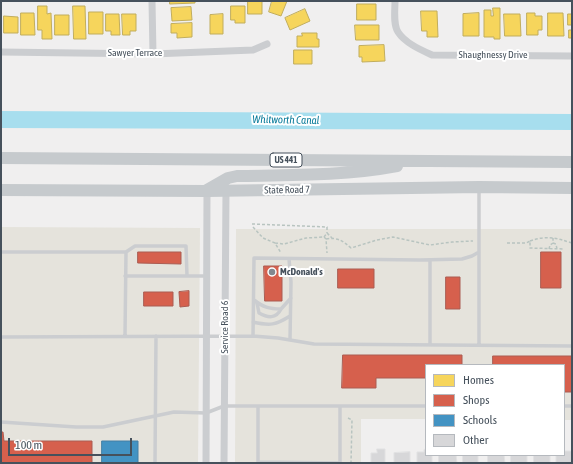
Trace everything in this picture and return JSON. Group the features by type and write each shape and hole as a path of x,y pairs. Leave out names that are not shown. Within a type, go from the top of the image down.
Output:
{"main road":[{"name":"US 441","path":"1,158 572,162"},
{"path":"207,190 228,178 237,176 344,174 371,171 425,161"},
{"name":"State Road 7","path":"1,190 226,190 479,187 572,188"}],"street":[{"path":"152,1 153,54"},
{"name":"Shaughnessy Drive","path":"394,1 398,32 416,48 432,55 572,56"},
{"name":"Sawyer Terrace","path":"1,52 153,54 253,50 267,44"},
{"name":"Service Road 6","path":"206,463 207,190"},
{"name":"Service Road 6","path":"224,463 226,190"}],"lane":[{"path":"479,187 479,345"},
{"path":"1,252 126,252 135,246 186,246 187,276"},
{"path":"125,336 126,252"},
{"path":"253,336 255,301 254,258 430,260 462,259 479,252"},
{"path":"289,259 291,298 290,340"},
{"path":"430,260 430,345"},
{"path":"126,276 206,276"},
{"path":"255,301 259,313 267,318 274,317 279,313 291,298"},
{"path":"255,301 261,306 269,309 281,309"},
{"path":"253,322 264,325 273,325 290,316"},
{"path":"155,463 156,336"},
{"path":"1,337 253,336 314,344 572,346"},
{"path":"1,422 76,427 103,427 174,412 206,413 224,406 425,406"},
{"path":"258,406 258,462 340,463 340,406"}],"path":[{"path":"252,224 327,227 327,233 324,237"},
{"path":"253,227 263,238 275,243 284,244 306,238 324,237 326,239 327,253"},
{"path":"327,233 332,238"},
{"path":"326,239 332,238 342,240 352,248 377,240 393,237 430,245 452,242 473,242"},
{"path":"549,249 550,245 553,243 553,238"},
{"path":"507,243 526,243 535,239 561,238 572,243"},
{"path":"530,241 530,248 564,249"},
{"path":"275,243 282,255"},
{"path":"553,243 556,244 557,249"},
{"path":"348,418 352,420 351,463"}],"shaded area":[{"path":"1,227 200,228 198,463 1,463"},
{"path":"236,229 572,229 572,420 565,420 565,364 425,364 425,419 361,419 361,463 235,463"}],"water":[{"name":"Whitworth Canal","path":"1,111 572,114 572,130 1,128"}],"building: Homes":[{"path":"170,1 195,1 195,3 170,4"},
{"path":"248,1 262,1 262,14 248,14"},
{"path":"272,1 287,1 281,16 269,12"},
{"path":"357,4 376,4 376,20 357,20"},
{"path":"38,6 47,6 47,14 51,13 52,39 42,39 42,30 38,30"},
{"path":"73,6 85,6 86,39 74,39"},
{"path":"231,6 245,6 245,23 235,23 235,20 231,20"},
{"path":"191,7 192,20 172,21 171,8"},
{"path":"493,8 500,8 500,39 494,39 494,37 484,37 484,10 491,10 491,16 493,16"},
{"path":"305,9 310,21 290,30 285,18"},
{"path":"421,11 437,11 438,37 427,37 427,31 422,31"},
{"path":"89,12 103,12 103,34 89,34"},
{"path":"21,13 34,13 35,35 21,35"},
{"path":"479,13 479,36 463,36 463,14"},
{"path":"527,13 535,13 535,16 542,16 542,30 538,30 538,35 527,35"},
{"path":"548,13 563,13 564,36 548,36"},
{"path":"106,14 119,14 120,35 111,35 111,31 106,31"},
{"path":"122,14 136,14 136,31 130,31 130,35 123,35"},
{"path":"223,14 223,34 210,34 210,15"},
{"path":"504,14 520,14 521,36 505,36"},
{"path":"568,14 572,14 572,25 568,25"},
{"path":"55,15 69,15 69,35 55,35"},
{"path":"4,16 18,17 18,33 4,33"},
{"path":"192,23 192,37 177,38 177,33 171,33 171,24"},
{"path":"355,25 379,25 379,40 356,40"},
{"path":"569,30 572,30 572,38 569,38"},
{"path":"302,33 317,33 319,47 297,47 297,36 302,36"},
{"path":"384,45 385,61 362,62 362,57 359,57 359,46"},
{"path":"294,50 312,50 312,64 294,64"}],"building: Shops":[{"path":"138,252 181,252 181,264 138,263"},
{"path":"541,252 561,252 561,288 541,288"},
{"path":"264,266 282,266 282,301 265,301"},
{"path":"338,269 374,269 374,288 338,288"},
{"path":"446,277 460,277 460,309 446,309"},
{"path":"189,291 189,306 180,307 179,292"},
{"path":"144,292 173,292 173,306 144,306"},
{"path":"343,355 462,355 462,364 425,364 425,378 376,378 376,388 342,388"},
{"path":"493,356 572,356 572,392 565,392 565,364 493,364"},
{"path":"1,432 3,432 4,441 92,441 92,463 1,463"}],"building: Schools":[{"path":"102,441 138,441 138,463 102,463"}],"building: Other":[{"path":"377,449 385,449 385,463 371,463 371,453 377,453"},
{"path":"424,450 425,456 432,456 432,463 417,463 417,452 424,452"},
{"path":"565,451 572,451 572,463 556,463 556,456 565,456"},
{"path":"410,452 410,463 394,463 394,453"},
{"path":"439,456 456,456 457,463 439,463"},
{"path":"463,456 478,456 478,463 463,463"},
{"path":"488,456 504,456 505,463 488,463"},
{"path":"511,456 527,456 527,463 511,463"},
{"path":"534,456 550,456 550,463 534,463"}],"place":[{"name":"McDonald's","path":"272,272"}]}
